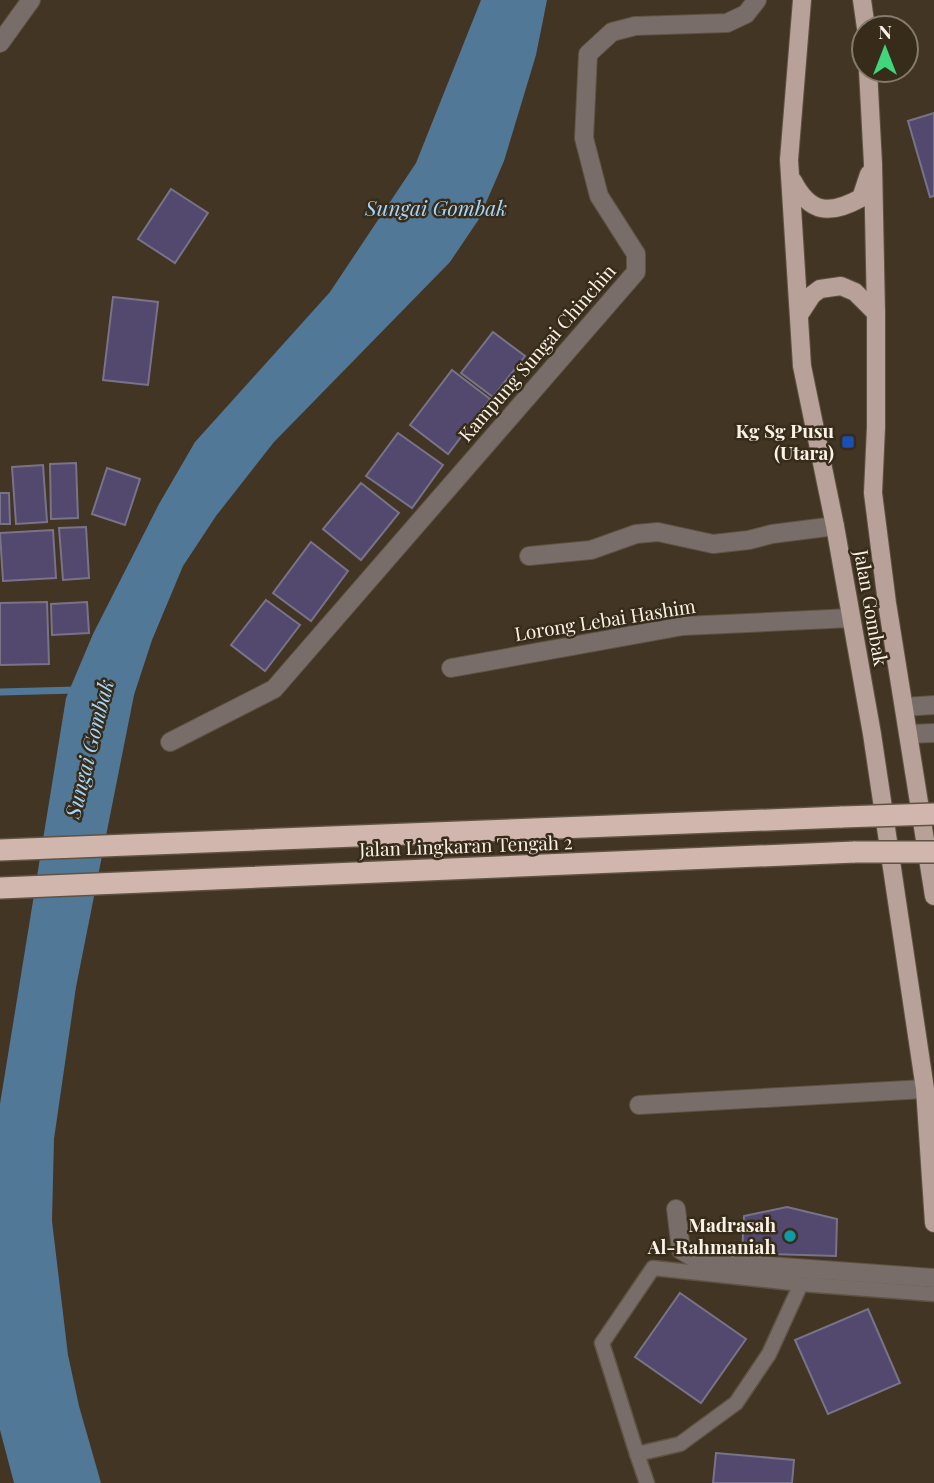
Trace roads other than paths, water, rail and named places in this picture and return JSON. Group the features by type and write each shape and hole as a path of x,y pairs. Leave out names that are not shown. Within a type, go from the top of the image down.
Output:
{"highway":[{"name":"Jalan Lingkaran Tengah 2","path":"2,850 934,814"},
{"name":"Jalan Lingkaran Tengah 2","path":"0,888 855,852 934,852"}],"main road":[{"name":"Jalan Gombak","path":"802,0 789,160 802,366 835,526 872,734 925,1089 934,1223"},
{"name":"Jalan Gombak","path":"869,84 876,313 873,493 887,603 934,896"},
{"path":"791,178 801,197 810,204 830,210 842,208 860,198 873,164"},
{"path":"799,315 812,295 820,289 841,286 855,292 876,313"}],"street":[{"path":"0,43 31,0"},
{"name":"Kampung Sungai Chinchin","path":"170,742 274,689 636,272 636,254 599,196 584,138 589,54 612,32 635,26 727,23 746,14 757,0"},
{"path":"529,556 591,550 636,534 658,532 713,544 835,526"},
{"name":"Lorong Lebai Hashim","path":"451,668 683,626 851,618"},
{"path":"904,707 934,705"},
{"path":"909,734 934,733"},
{"path":"639,1105 925,1089"},
{"path":"676,1209 681,1250 699,1261 934,1278"}],"lane":[{"path":"647,1483 602,1343 653,1268 801,1284 934,1294"},
{"path":"638,1454 680,1444 736,1403 769,1354 801,1284"}],"water":[{"name":"Sungai Gombak","path":"481,0 547,0 536,55 504,161 479,219 450,262 274,442 216,516 183,566 152,640 134,695 76,987 54,1139 52,1221 68,1355 101,1483 14,1483 0,1430 0,1104 66,698 93,634 159,504 195,442 330,292 416,163"}],"waterway":[{"path":"0,692 76,690"}],"place":[{"name":"Kg Sg Pusu (Utara)","path":"848,442"},
{"name":"Madrasah Al-Rahmaniah","path":"790,1236"}]}
